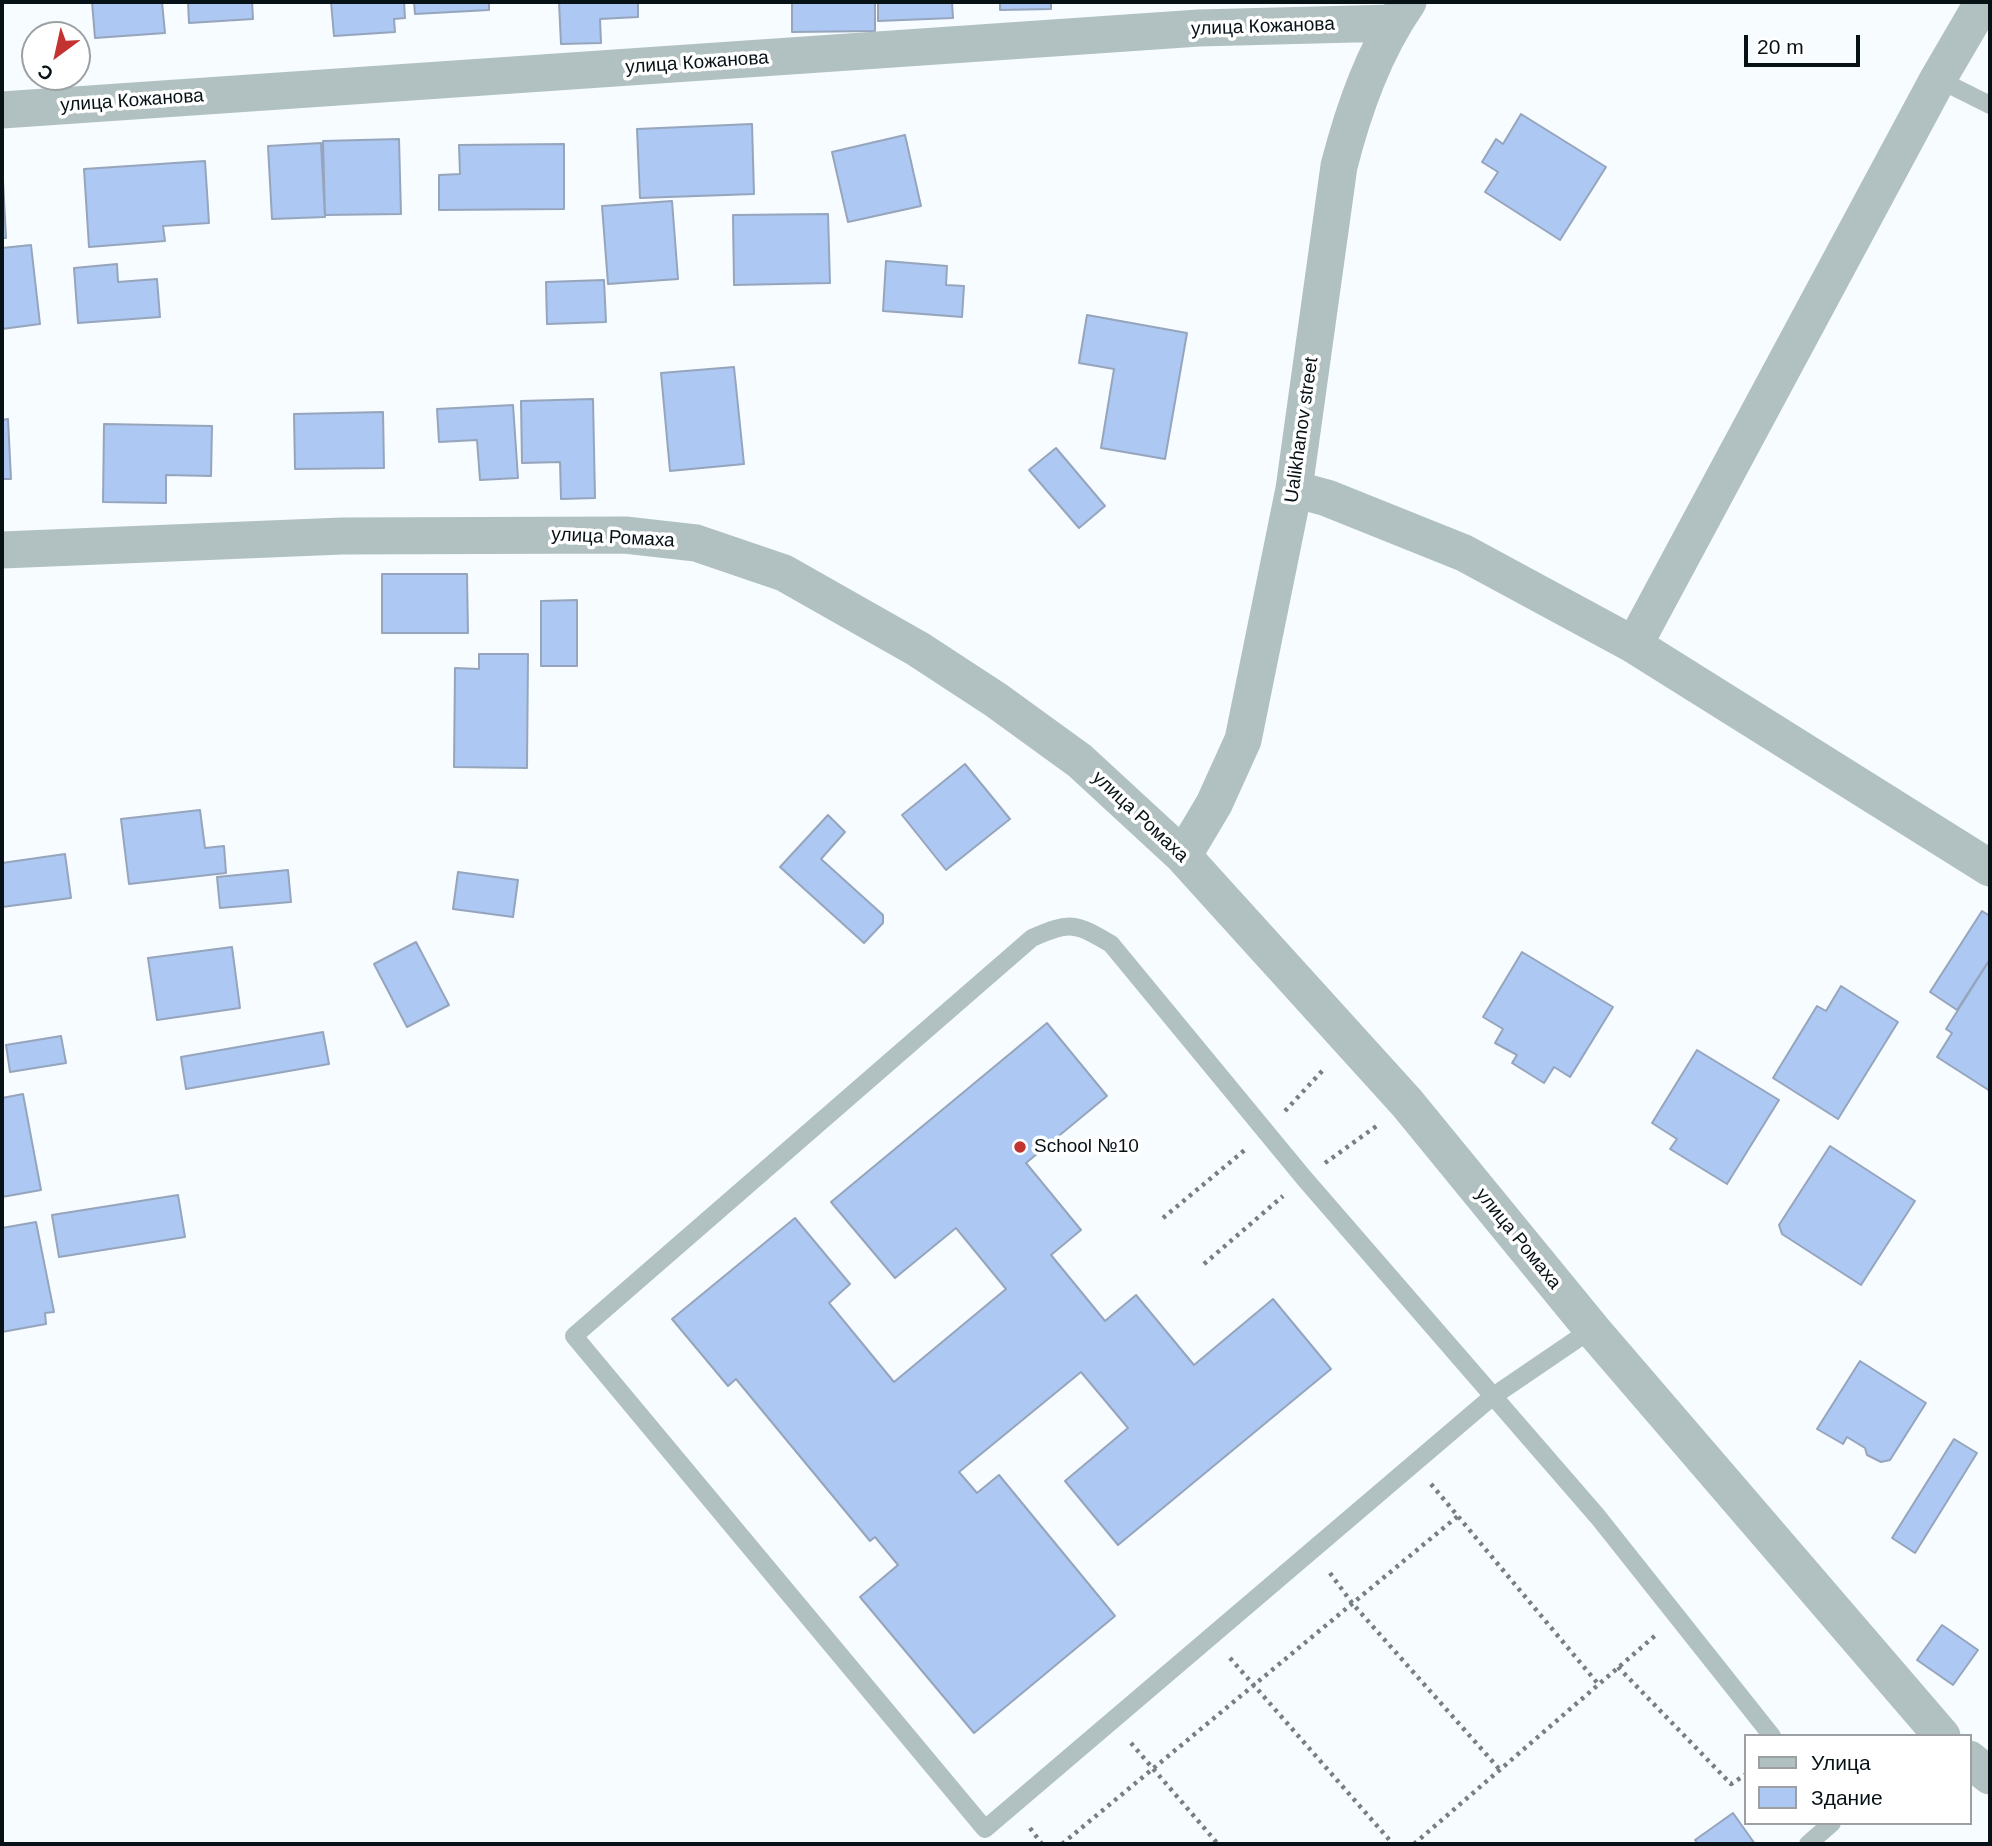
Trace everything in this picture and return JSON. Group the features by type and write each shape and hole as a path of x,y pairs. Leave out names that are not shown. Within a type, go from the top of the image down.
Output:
{"street":[{"path":"1634,645 1938,79 1983,2"},
{"name":"улица Кожанова","path":"2,110 1401,12"},
{"name":"Ualikhanov street","path":"1183,856 1214,804 1243,740 1294,489 1339,166 1351,117 1401,12"},
{"path":"1294,489 1327,498 1464,553 1634,645 1990,868"},
{"name":"улица Ромаха","path":"2,550 342,536 625,535 696,543 784,573 929,656 996,700 1080,761 1183,856 1407,1103 1592,1329 1940,1734"},
{"path":"1971,1761 1990,1776"}],"lane":[{"path":"1938,79 1990,105"},
{"path":"1592,1329 1492,1397 985,1829 574,1336 1032,938 1071,925 1087,930 1111,944 1296,1169 1492,1397 1598,1517 1770,1734"},
{"path":"1808,1844 1830,1825"}],"path":[{"path":"1413,1464 1599,1685"},
{"path":"1062,1844 1458,1516"},
{"path":"1313,1550 1352,1603 1500,1770"},
{"path":"1414,1844 1677,1618"},
{"path":"1211,1637 1393,1844"},
{"path":"1618,1667 1731,1784 1744,1776"},
{"path":"1113,1720 1218,1844"}],"building":[{"path":"92,2 162,2 165,33 95,38"},
{"path":"188,2 252,2 253,19 189,23"},
{"path":"331,2 404,2 405,18 394,19 395,32 334,36"},
{"path":"414,2 489,2 489,10 415,14"},
{"path":"559,2 638,2 638,17 600,19 601,43 561,44"},
{"path":"792,2 875,2 875,31 792,32"},
{"path":"878,2 952,2 953,18 878,21"},
{"path":"1000,2 1051,2 1051,9 1000,10"},
{"path":"1521,114 1606,167 1560,240 1485,192 1498,172 1482,162 1496,139 1503,144"},
{"path":"752,124 754,194 640,198 637,129"},
{"path":"905,135 921,206 848,222 832,152"},
{"path":"399,139 401,214 325,215 323,141"},
{"path":"321,143 325,217 272,219 268,146"},
{"path":"564,144 564,209 439,210 439,175 460,174 459,145"},
{"path":"205,161 209,223 163,226 165,241 89,247 84,169"},
{"path":"2,162 6,238 2,238"},
{"path":"672,201 678,279 608,284 602,206"},
{"path":"828,214 830,283 734,285 733,215"},
{"path":"31,245 40,324 2,329 2,248"},
{"path":"886,261 947,266 946,285 964,286 962,317 883,311"},
{"path":"117,264 118,282 157,279 160,317 78,323 74,268"},
{"path":"604,280 606,322 547,324 546,282"},
{"path":"1087,315 1187,333 1165,459 1101,448 1114,369 1079,363"},
{"path":"734,367 744,464 670,471 661,373"},
{"path":"593,399 595,498 561,499 560,462 522,463 521,401"},
{"path":"513,405 518,478 480,480 477,440 439,442 437,409"},
{"path":"383,412 384,468 295,469 294,414"},
{"path":"8,419 11,479 2,479 2,420"},
{"path":"104,424 212,426 211,476 166,475 166,503 103,502"},
{"path":"1056,448 1105,506 1079,528 1029,470"},
{"path":"382,574 467,574 468,633 382,633"},
{"path":"577,600 577,666 541,666 541,601"},
{"path":"479,654 528,654 527,768 454,767 455,668 479,669"},
{"path":"965,764 1010,819 946,870 902,815"},
{"path":"200,810 205,848 224,846 226,873 129,884 121,819"},
{"path":"828,815 845,832 821,859 883,915 883,923 864,943 780,867"},
{"path":"65,854 71,898 2,907 2,863"},
{"path":"288,870 291,902 220,908 217,877"},
{"path":"458,872 518,880 513,917 453,909"},
{"path":"1982,911 1990,916 1990,959 1957,1010 1930,992"},
{"path":"416,942 449,1005 407,1027 374,964"},
{"path":"232,947 240,1008 157,1020 148,958"},
{"path":"1522,952 1613,1007 1570,1077 1554,1067 1544,1083 1512,1063 1517,1055 1495,1043 1503,1029 1483,1017"},
{"path":"1987,964 1990,965 1990,1091 1937,1057 1952,1033 1946,1029"},
{"path":"1841,986 1898,1022 1838,1119 1773,1078 1817,1006 1826,1011"},
{"path":"1047,1023 1107,1096 1026,1163 1081,1230 1051,1255 1105,1321 1136,1295 1194,1365 1273,1299 1331,1369 1118,1545 1065,1481 1128,1428 1081,1372 959,1472 977,1493 999,1475 1115,1616 974,1733 860,1597 898,1565 875,1537 870,1541 736,1379 728,1386 672,1319 795,1218 850,1284 829,1303 894,1382 1006,1289 956,1228 895,1278 831,1202"},
{"path":"323,1032 329,1064 186,1089 181,1057"},
{"path":"61,1036 66,1063 10,1072 6,1045"},
{"path":"1697,1050 1779,1100 1727,1184 1670,1149 1677,1139 1652,1123"},
{"path":"23,1094 41,1190 2,1197 2,1098"},
{"path":"1830,1146 1915,1201 1861,1285 1782,1234 1779,1225"},
{"path":"178,1195 185,1237 59,1257 52,1215"},
{"path":"36,1222 54,1312 45,1313 46,1324 2,1332 2,1228"},
{"path":"1860,1361 1926,1403 1890,1460 1881,1462 1867,1455 1865,1448 1847,1437 1843,1444 1817,1429"},
{"path":"1954,1439 1977,1453 1915,1553 1892,1538"},
{"path":"1942,1625 1978,1650 1953,1685 1917,1660"},
{"path":"1733,1813 1755,1844 1698,1844 1695,1840"}],"place":[{"name":"School №10","path":"1020,1147"}]}
